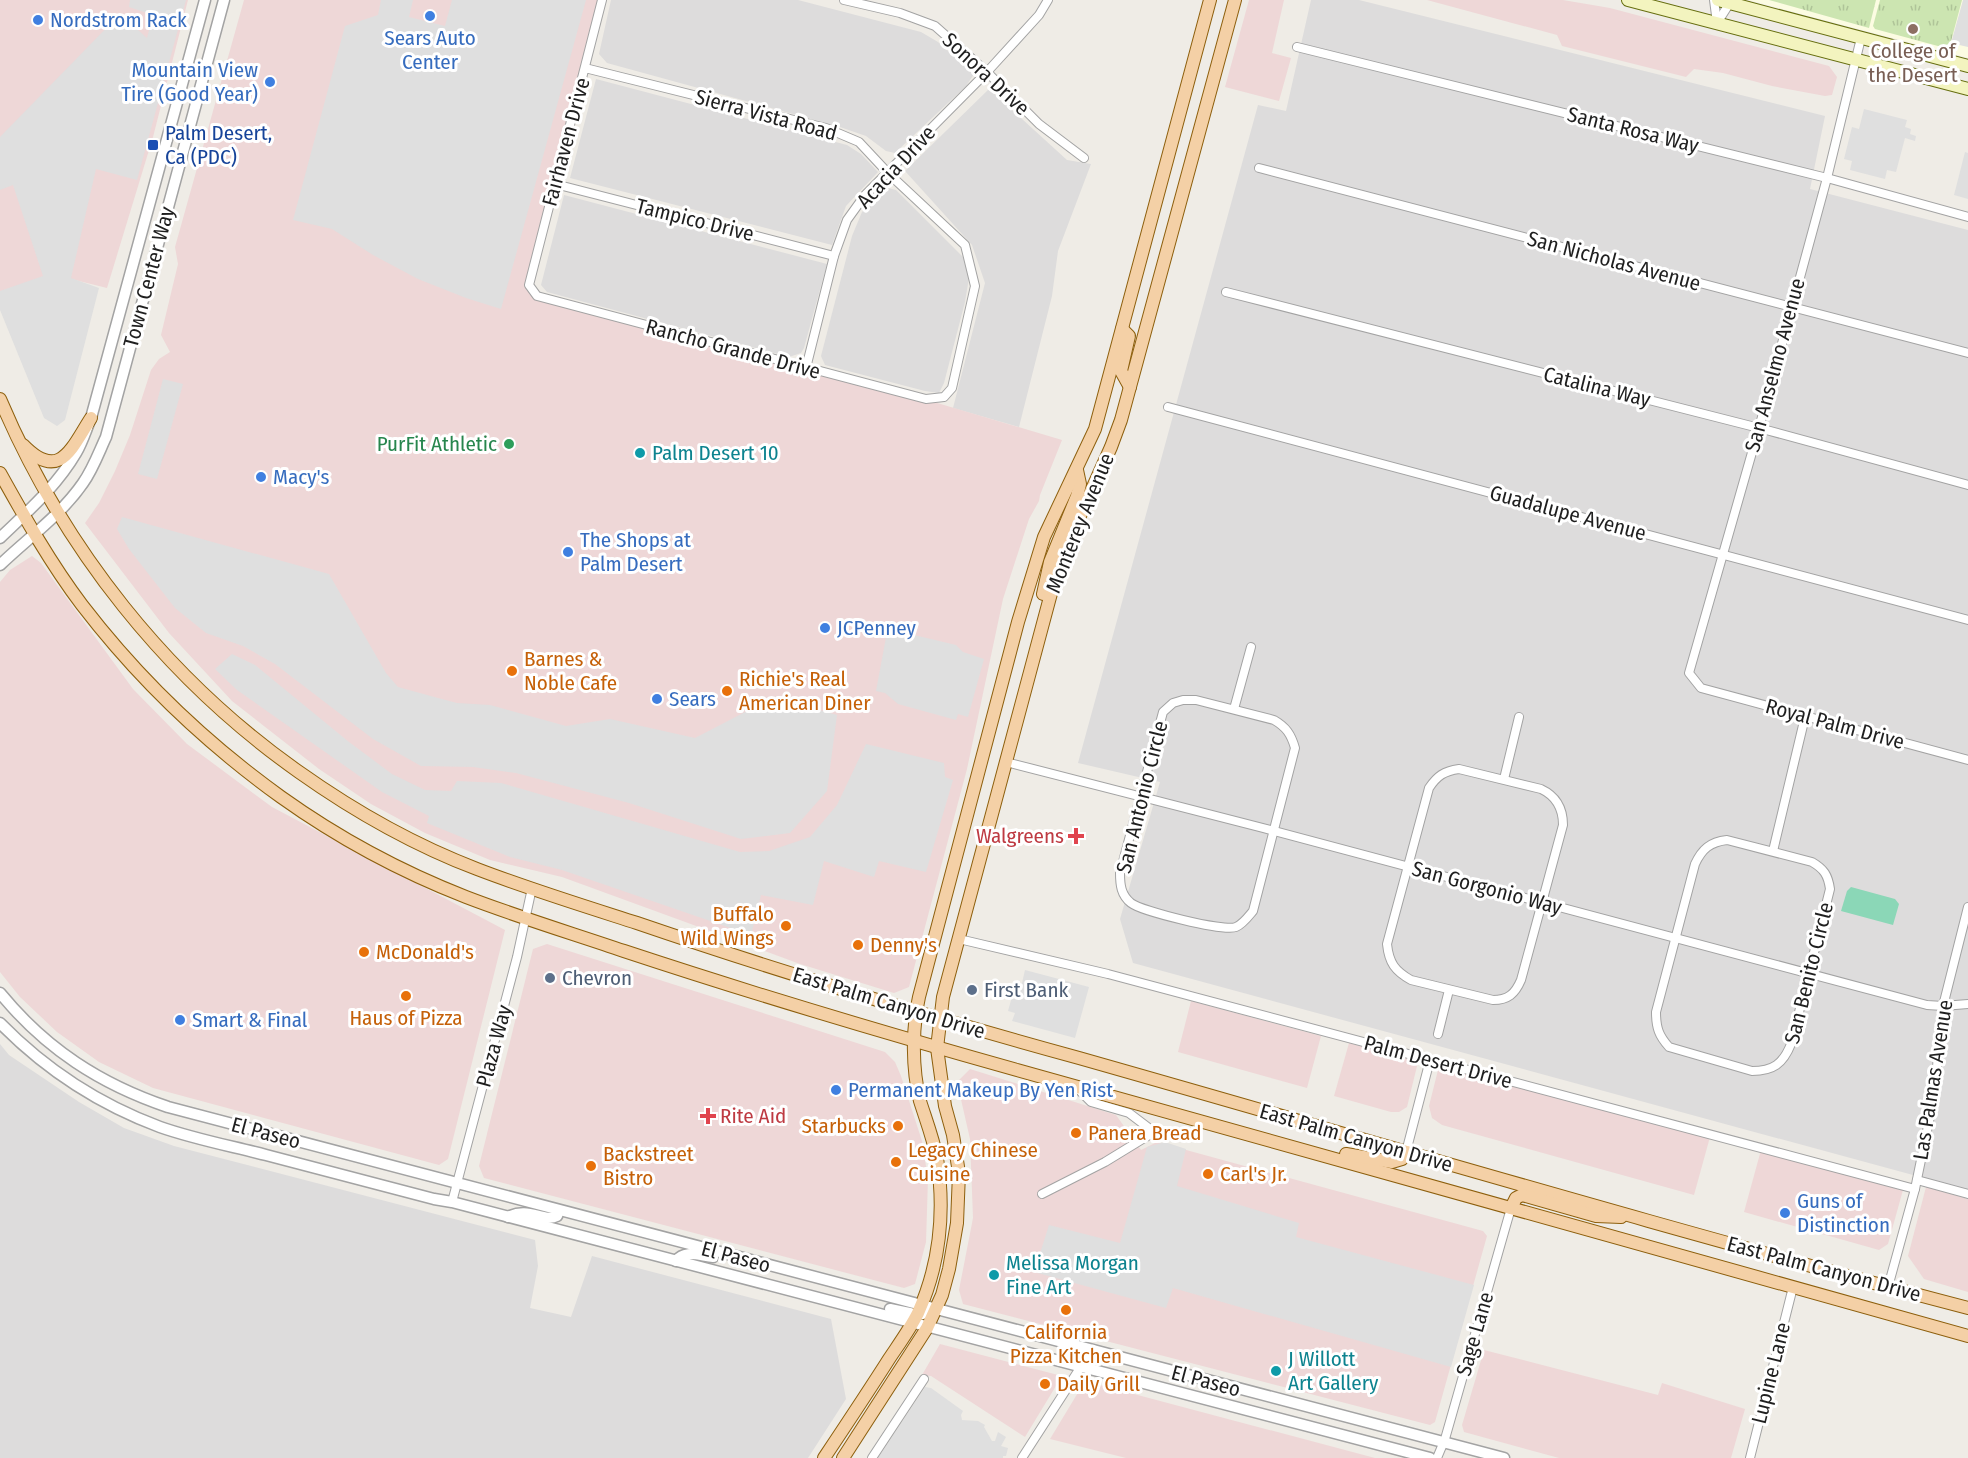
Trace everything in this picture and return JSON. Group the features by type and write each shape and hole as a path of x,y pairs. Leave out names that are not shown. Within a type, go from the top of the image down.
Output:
{"main road":[{"name":"Monterey Avenue","path":"824,1458 917,1314 932,1276 941,1212 940,1180 934,1145 916,1080 916,1013 1018,622 1044,537 1095,429 1210,0"},
{"name":"Monterey Avenue","path":"843,1458 927,1328 942,1295 954,1246 959,1173 937,1048 943,996 1044,613 1065,549 1111,447 1130,387 1235,0"},
{"path":"1628,0 1968,89"},
{"path":"1716,0 1731,2 1968,66"},
{"path":"1122,330 1129,336 1121,371 1130,387"},
{"name":"East Palm Canyon Drive","path":"0,399 16,438 46,494 110,591 154,644 203,695 300,773 353,807 392,830 472,867 726,953 916,1013 1968,1308"},
{"path":"16,438 29,452 53,462 63,459 70,452 91,418"},
{"path":"1044,613 1042,599 1050,562 1080,484 1077,470"},
{"name":"East Palm Canyon Drive","path":"0,473 35,534 82,604 131,664 181,716 231,759 284,799 379,856 425,880 527,919 693,974 915,1042 1968,1336"},
{"path":"1312,1151 1392,1162 1402,1159 1406,1152"},
{"path":"1511,1208 1516,1198 1522,1195 1596,1216 1634,1216"}],"street":[{"name":"Town Center Way","path":"46,494 77,452 91,418 205,0"},
{"name":"Town Center Way","path":"35,534 58,513 84,481 106,437 224,0"},
{"name":"Fairhaven Drive","path":"529,285 602,0"},
{"name":"Sonora Drive","path":"844,0 900,13 935,26 987,72 1039,124 1084,158"},
{"name":"Acacia Drive","path":"806,368 834,256 848,220 865,195 987,72 1039,15 1048,0"},
{"path":"1716,0 1716,23"},
{"path":"1716,23 1731,2"},
{"name":"San Anselmo Avenue","path":"1701,688 1689,673 1827,178 1861,38"},
{"name":"Santa Rosa Way","path":"1297,47 1827,178 1968,217"},
{"name":"Sierra Vista Road","path":"585,68 826,128 859,142 888,173 965,245 975,286 952,388 944,397"},
{"name":"San Nicholas Avenue","path":"1259,168 1968,353"},
{"name":"Tampico Drive","path":"555,184 834,256"},
{"name":"Rancho Grande Drive","path":"529,285 537,296 926,399 944,397"},
{"name":"Catalina Way","path":"1226,292 1759,428 1968,485"},
{"name":"Guadalupe Avenue","path":"1168,407 1968,620"},
{"path":"0,538 46,494"},
{"path":"0,565 35,534"},
{"path":"1234,709 1251,647"},
{"name":"Royal Palm Drive","path":"1701,688 1968,760"},
{"name":"San Antonio Circle","path":"1196,700 1274,720 1284,726 1291,735 1295,748 1293,759 1253,911 1244,922 1234,928 1217,928 1139,908 1124,896 1120,873 1141,796 1163,712 1173,703 1196,700"},
{"path":"1504,779 1520,717"},
{"path":"1773,851 1805,717"},
{"name":"San Gorgonio Way","path":"1006,762 1927,1005 1968,1004"},
{"path":"1459,769 1504,779 1550,793 1563,814 1563,825 1521,980 1511,996 1493,1000 1449,990 1411,980 1392,966 1387,944 1408,867 1429,788 1436,778 1446,771 1459,769"},
{"name":"San Benito Circle","path":"1727,840 1812,862 1823,868 1829,879 1830,889 1791,1044 1786,1058 1765,1071 1752,1071 1669,1047 1660,1038 1656,1026 1656,1012 1677,938 1695,864 1707,846 1716,841 1727,840"},
{"name":"Plaza Way","path":"452,1202 527,919 532,888"},
{"name":"Las Palmas Avenue","path":"1888,1287 1916,1185 1934,1097 1943,1006 1968,907"},
{"name":"Palm Desert Drive","path":"959,939 1108,974 1430,1060 1916,1185 1968,1194"},
{"path":"1438,1034 1449,990"},
{"name":"El Paseo","path":"0,993 32,1028 64,1055 122,1090 168,1107 748,1261 917,1314 927,1328 1430,1458"},
{"name":"El Paseo","path":"0,1023 32,1055 95,1098 125,1113 177,1132 793,1291 824,1292 917,1314"},
{"path":"1406,1152 1430,1060"},
{"path":"1042,1194 1105,1162 1154,1132 1129,1113 1091,1102 1076,1086"},
{"name":"Sage Lane","path":"1437,1458 1444,1442 1511,1208"},
{"path":"508,1217 515,1213 527,1212 551,1218 557,1216 559,1211"},
{"path":"676,1261 680,1255 687,1253 748,1261 762,1283"},
{"name":"Lupine Lane","path":"1750,1458 1793,1287"},
{"path":"917,1314 929,1314 935,1311"},
{"name":"El Paseo","path":"935,1311 1504,1458"},
{"path":"1022,1458 1091,1351"},
{"path":"872,1458 924,1379"}],"shaded area":[{"path":"0,0 188,0 153,137 107,288 59,276 0,297"},
{"path":"130,0 186,0 137,180 96,169 71,278 99,288 65,420 57,426 44,418 0,310 0,291 43,276 13,185 0,190 0,137 120,14 147,38 153,15 129,7"},
{"name":"The Shops at Palm Desert","path":"244,0 600,0 528,291 806,364 1062,440 1039,501 1029,519 1003,599 967,769 909,987 894,993 800,964 562,877 490,860 425,833 371,804 319,769 232,701 169,633 85,523 99,503 115,471 130,435 151,370 159,359 170,352 161,335 178,264 175,247"},
{"path":"381,0 413,0 409,17 445,26 452,0 586,0 501,309 418,279 373,255 332,229 293,220 345,26 378,15"},
{"path":"611,0 798,0 921,32 938,42 974,74 966,86 895,153 886,151 866,136 840,127 607,63 599,54"},
{"path":"1249,0 1284,0 1272,53 1291,58 1279,101 1225,87"},
{"path":"1311,0 1359,0 1825,116 1810,189 1968,230 1968,1190 1133,963 1120,919 1160,782 1078,763 1258,105 1286,111"},
{"path":"1427,0 1563,0 1610,8 1829,66 1837,77 1832,95 1825,96 1772,86 1723,73 1694,69 1686,77 1562,46 1557,35"},
{"name":"College of the Desert","path":"1748,0 1968,0 1968,58"},
{"path":"1963,0 1968,0 1968,47 1951,43"},
{"path":"596,79 847,145 861,154 878,172 846,206 832,245 570,178"},
{"path":"989,89 1067,160 1091,164 1058,251 1052,296 1019,427 953,408 985,283 972,245 905,171"},
{"path":"1864,109 1907,120 1905,127 1911,129 1910,134 1916,136 1915,141 1905,138 1896,172 1887,170 1885,179 1850,170 1852,161 1844,159 1852,127 1859,129"},
{"path":"1965,152 1968,153 1968,199 1954,195"},
{"path":"888,188 896,190 963,257 969,278 944,383 939,393 825,365 821,356 852,236 862,212"},
{"path":"564,195 827,264 801,353 789,357 547,292 541,285"},
{"path":"163,379 183,384 157,479 138,474"},
{"path":"122,517 329,574 386,673 398,687 457,703 490,705 566,726 610,719 695,738 774,697 837,715 827,791 790,833 741,839 629,803 516,773 473,767 421,766 373,739 275,664 243,646 206,633 175,608 129,549 117,529"},
{"path":"32,556 41,563 133,689 187,744 272,807 505,930 448,1159 439,1165 153,1088 99,1062 57,1032 20,997 0,972 0,582 10,570"},
{"path":"887,632 914,635 956,645 963,652 984,659 968,717 958,714 956,720 898,704 885,693 876,691"},
{"path":"232,654 255,665 392,774 425,790 451,791 457,781 501,783 740,852 769,851 810,837 837,805 866,744 944,763 945,777 953,780 926,872 879,861 874,877 824,861 813,905 761,895 751,935 562,870 510,857 427,823 429,816 382,792 237,690 215,669"},
{"path":"547,944 885,1052 895,1062 901,1076 922,1141 928,1179 926,1242 915,1284 904,1288 484,1178 479,1166 533,949"},
{"path":"1025,970 1089,987 1075,1038 1012,1021 1015,1013 1008,1011 1016,982 1022,983"},
{"path":"1191,1001 1321,1036 1307,1088 1178,1052"},
{"path":"1349,1043 1418,1062 1407,1107 1399,1112 1391,1112 1334,1096"},
{"path":"0,1044 9,1055 79,1102 124,1128 174,1146 535,1240 538,1266 530,1308 571,1317 592,1256 831,1319 846,1399 808,1458 0,1458"},
{"path":"1439,1066 1710,1137 1694,1195 1442,1125 1432,1118 1429,1106"},
{"path":"970,1069 1116,1115 1141,1150 1157,1142 1483,1231 1487,1236 1435,1422 1430,1425 963,1304 959,1290 973,1218 970,1139 957,1082"},
{"path":"1165,1142 1186,1149 1177,1186 1299,1223 1296,1237 1474,1285 1451,1367 1173,1288 1166,1308 1034,1272 1049,1225 1120,1243 1147,1147"},
{"path":"1761,1150 1903,1190 1888,1244 1879,1250 1744,1212"},
{"path":"1926,1187 1968,1199 1968,1292 1924,1279 1908,1256"},
{"path":"940,1344 1062,1376 1025,1437 931,1376 922,1375"},
{"path":"1484,1350 1658,1395 1662,1383 1745,1409 1731,1458 1559,1458 1464,1432 1462,1425"},
{"path":"1085,1381 1375,1458 1126,1458 1050,1439"},
{"path":"925,1387 931,1388 963,1411 962,1420 978,1421 985,1425 992,1441 995,1441 998,1432 1006,1437 1001,1446 1008,1448 1006,1456 1003,1458 878,1458"}],"green space":[{"path":"1769,0 1876,0 1869,28"},
{"path":"1880,0 1962,0 1949,49 1875,29 1873,26"},
{"path":"1851,887 1895,899 1899,904 1893,925 1841,911 1847,891"}],"place":[{"name":"Sears Auto Center","path":"430,16"},
{"name":"Nordstrom Rack","path":"38,20"},
{"name":"College of the Desert","path":"1913,29"},
{"name":"Mountain View Tire (Good Year)","path":"270,82"},
{"name":"Palm Desert, Ca (PDC)","path":"153,145"},
{"name":"PurFit Athletic","path":"509,444"},
{"name":"Palm Desert 10","path":"640,453"},
{"name":"Macy's","path":"261,477"},
{"name":"The Shops at Palm Desert","path":"568,552"},
{"name":"JCPenney","path":"825,628"},
{"name":"Barnes & Noble Cafe","path":"512,671"},
{"name":"Richie's Real American Diner","path":"727,691"},
{"name":"Sears","path":"657,699"},
{"name":"Walgreens","path":"1076,836"},
{"name":"Buffalo Wild Wings","path":"786,926"},
{"name":"Denny's","path":"858,945"},
{"name":"McDonald's","path":"364,952"},
{"name":"Chevron","path":"550,978"},
{"name":"First Bank","path":"972,990"},
{"name":"Haus of Pizza","path":"406,996"},
{"name":"Smart & Final","path":"180,1020"},
{"name":"Permanent Makeup By Yen Rist","path":"836,1090"},
{"name":"Rite Aid","path":"708,1116"},
{"name":"Starbucks","path":"898,1126"},
{"name":"Panera Bread","path":"1076,1133"},
{"name":"Legacy Chinese Cuisine","path":"896,1162"},
{"name":"Backstreet Bistro","path":"591,1166"},
{"name":"Carl's Jr.","path":"1208,1174"},
{"name":"Guns of Distinction","path":"1785,1213"},
{"name":"Melissa Morgan Fine Art","path":"994,1275"},
{"name":"California Pizza Kitchen","path":"1066,1310"},
{"name":"J Willott Art Gallery","path":"1276,1371"},
{"name":"Daily Grill","path":"1045,1384"}]}
